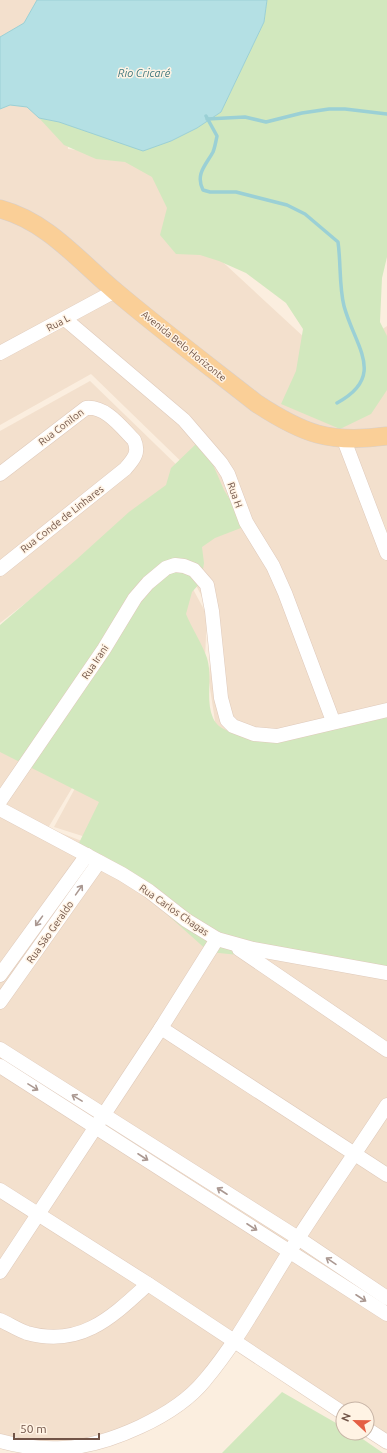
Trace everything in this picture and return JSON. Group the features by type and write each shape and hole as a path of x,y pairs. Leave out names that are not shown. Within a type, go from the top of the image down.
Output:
{"main road":[{"name":"Avenida Belo Horizonte","path":"0,209 20,215 47,231 115,291 256,403 279,419 294,427 318,435 344,440 360,440 387,436"}],"street":[{"name":"Rua L","path":"0,353 115,291"},
{"name":"Rua H","path":"65,319 184,420 221,463 228,474 246,522 273,566 282,586 333,722"},
{"name":"Rua Conilon","path":"0,474 86,408 92,408 108,415 134,440 136,445 136,454 124,469"},
{"path":"344,440 387,553"},
{"name":"Rua Conde de Linhares","path":"0,569 124,469"},
{"name":"Rua Irani","path":"0,801 104,649 135,598 148,583 166,568 175,565 184,566 194,570 207,585 212,611 221,698 228,720 245,731 277,736 333,722"},
{"path":"333,722 387,710"},
{"name":"Rua Carlos Chagas","path":"0,809 122,874 149,891 186,920 217,939 253,949 387,972"},
{"name":"Rua São Geraldo","path":"0,975 93,859"},
{"name":"Rua São Geraldo","path":"0,1002 93,859"},
{"path":"0,1272 217,939"},
{"path":"230,943 387,1050"},
{"path":"160,1028 387,1175"},
{"path":"0,1050 298,1238 387,1298"},
{"path":"0,1066 387,1314"},
{"path":"0,1441 23,1447 63,1448 103,1440 136,1428 183,1401 204,1382 234,1342 298,1238 387,1105"},
{"path":"0,1190 148,1284 335,1408"},
{"path":"0,1320 27,1333 57,1337 90,1330 117,1313 148,1284"},
{"path":"375,1434 387,1442"}],"shaded area":[{"path":"0,0 125,0 0,69"},
{"path":"62,55 68,149 111,154 151,172 187,229 332,363 387,326 387,722 217,734 209,682 212,615 187,569 194,474 91,374 0,425 0,76"},
{"path":"90,381 188,476 0,623 0,431"},
{"path":"181,567 207,615 204,680 212,736 387,727 387,1446 375,1438 375,1401 335,1401 335,1404 232,1343 203,1384 129,1433 43,1451 0,1441 0,980 95,840 54,827 80,779"},
{"path":"0,748 75,783 48,828 87,843 0,971"}],"green space":[{"path":"267,0 387,0 387,257 382,278 380,322 387,336 387,390 371,414 340,429 281,404 296,371 303,329 286,303 246,273 219,261 200,255 176,254 160,235 167,208 152,177 125,162 96,159 64,145 39,118 59,122 143,150 171,141 197,128 221,112 264,22"},
{"path":"196,444 211,460 224,490 246,526 215,538 202,547 204,563 201,582 192,592 186,614 207,658 209,666 209,696 213,718 224,729 243,734 267,734 322,726 387,710 387,970 209,952 133,884 116,864 104,856 78,845 99,802 0,752 0,625 129,512 166,485 171,468"},
{"path":"282,1392 335,1422 335,1441 366,1441 383,1453 222,1453"}],"water":[{"name":"Rio Cricaré","path":"37,0 267,0 264,22 221,112 197,128 171,141 143,151 59,122 39,118 27,107 10,105 0,109 0,37 24,23"}],"waterway":[{"path":"207,119 245,117 266,122 302,113 329,109 345,109 387,114"},
{"path":"206,116 217,136 213,152 202,170 200,179 203,190 210,192 236,192 287,205 305,214 338,242 342,298 349,321 360,348 364,371 361,382 352,393 337,403"}]}
